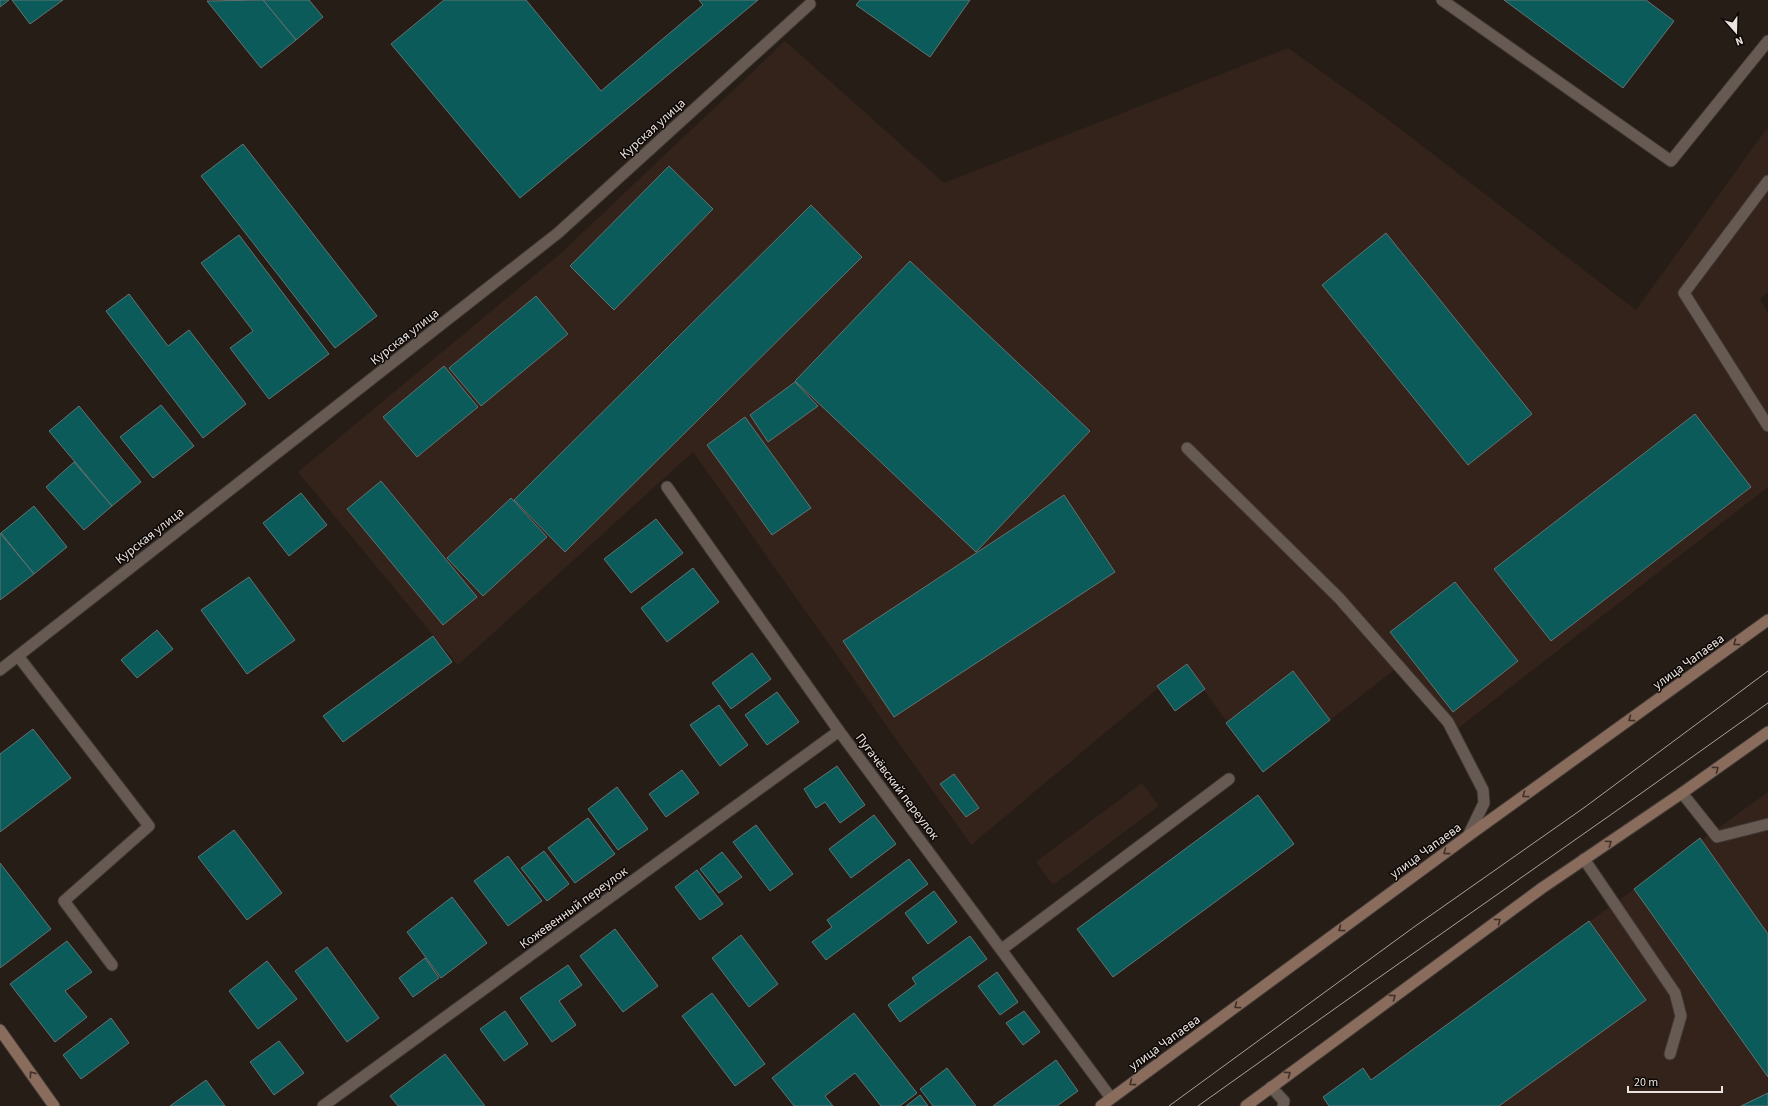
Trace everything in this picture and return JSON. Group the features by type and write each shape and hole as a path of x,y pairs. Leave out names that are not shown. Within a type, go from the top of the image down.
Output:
{"main road":[{"name":"улица Чапаева","path":"1101,1106 1468,836 1768,620"},
{"path":"1246,1106 1584,859 1682,793 1768,732"},
{"path":"0,1030 54,1106"}],"street":[{"path":"1442,0 1671,161 1768,41"},
{"name":"Курская улица","path":"0,670 558,233 811,2"},
{"path":"1768,181 1684,293 1768,426"},
{"path":"1187,448 1339,598 1448,722 1483,790 1484,803 1468,836"},
{"name":"Пугачёвский переулок","path":"666,487 839,730 1111,1098"},
{"path":"18,656 149,826 64,901 112,965"},
{"name":"Кожевенный переулок","path":"323,1106 839,730"},
{"path":"1002,949 1229,779"},
{"path":"1682,793 1718,837 1768,824"},
{"path":"1584,859 1675,993 1680,1016 1670,1054"},
{"path":"1272,1086 1284,1101 1283,1106"}],"shaded area":[{"path":"785,41 944,183 1288,48 1382,115 1636,310 1768,127 1768,292 1760,299 1768,313 1768,487 1453,732 1402,664 1263,772 1186,665 971,845 693,452 458,665 298,472 560,254"},
{"path":"1142,783 1159,806 1053,885 1036,862"},
{"path":"1768,792 1768,1106 1329,1106 1323,1097 1363,1068 1371,1080"}],"building":[{"path":"0,0 9,0 0,7"},
{"path":"12,0 63,0 30,24"},
{"path":"263,0 309,0 323,17 296,40"},
{"path":"263,0 296,40 261,68 207,1"},
{"path":"444,0 526,0 601,91 703,5 699,0 758,0 520,198 391,44"},
{"path":"860,0 970,0 930,57 856,5"},
{"path":"1504,0 1646,0 1674,21 1623,88"},
{"path":"243,144 377,316 335,348 201,176"},
{"path":"669,166 713,209 614,310 570,266"},
{"path":"811,205 862,257 565,552 514,500"},
{"path":"1386,233 1532,414 1468,465 1322,285"},
{"path":"239,235 329,354 269,399 230,348 253,331 201,263"},
{"path":"910,261 1090,431 976,552 795,381"},
{"path":"129,294 168,346 189,330 246,404 203,438 106,311"},
{"path":"536,296 568,334 481,406 449,368"},
{"path":"444,366 478,407 417,457 383,417"},
{"path":"795,382 818,406 768,442 750,415"},
{"path":"161,405 194,446 153,478 120,437"},
{"path":"79,406 141,482 112,506 49,431"},
{"path":"1695,414 1751,487 1551,641 1494,569"},
{"path":"745,417 811,508 772,535 707,445"},
{"path":"74,462 112,506 84,530 46,487"},
{"path":"381,481 477,597 443,625 347,509"},
{"path":"301,493 327,525 289,556 263,523"},
{"path":"1064,495 1115,572 894,717 843,641"},
{"path":"511,498 547,537 483,596 447,558"},
{"path":"34,506 67,547 34,574 1,533"},
{"path":"656,519 683,553 631,593 604,559"},
{"path":"0,533 34,574 0,600"},
{"path":"693,568 719,602 667,642 641,608"},
{"path":"249,577 295,640 247,674 201,610"},
{"path":"1455,582 1518,661 1453,712 1390,632"},
{"path":"157,630 173,649 137,678 121,660"},
{"path":"433,636 452,662 343,742 323,716"},
{"path":"752,653 771,679 731,709 712,683"},
{"path":"1187,664 1205,689 1175,711 1157,686"},
{"path":"1293,671 1330,720 1263,772 1226,723"},
{"path":"777,692 799,722 767,745 745,715"},
{"path":"719,705 748,745 720,766 690,725"},
{"path":"33,729 71,778 0,832 0,754"},
{"path":"837,766 865,805 840,823 825,802 816,808 804,789"},
{"path":"682,770 699,793 666,817 649,794"},
{"path":"954,774 979,808 966,817 940,784"},
{"path":"617,787 648,829 618,850 588,809"},
{"path":"1258,795 1294,844 1113,977 1077,929"},
{"path":"874,815 896,844 851,878 829,849"},
{"path":"588,818 615,854 575,883 548,848"},
{"path":"756,825 793,874 770,891 733,842"},
{"path":"234,830 282,893 247,920 198,857"},
{"path":"1700,838 1768,934 1768,1077 1634,889"},
{"path":"544,851 569,884 547,901 521,868"},
{"path":"722,852 742,877 719,893 700,869"},
{"path":"508,856 542,901 508,926 474,881"},
{"path":"909,859 928,884 826,960 812,942 832,927 827,920"},
{"path":"0,863 51,929 0,968"},
{"path":"697,870 723,904 700,920 675,887"},
{"path":"934,891 957,922 928,944 905,913"},
{"path":"452,897 487,943 441,978 407,932"},
{"path":"1589,921 1646,1000 1499,1106 1329,1106 1323,1097 1363,1068 1371,1080"},
{"path":"615,929 658,986 623,1012 580,956"},
{"path":"741,935 778,984 749,1007 712,958"},
{"path":"970,936 987,959 900,1022 888,1005 916,984 912,978"},
{"path":"67,941 92,972 65,991 87,1017 55,1042 10,984"},
{"path":"327,947 379,1018 347,1042 295,971"},
{"path":"425,958 439,978 413,997 399,978"},
{"path":"267,961 297,999 258,1029 229,991"},
{"path":"568,965 582,985 559,1001 576,1025 552,1042 520,998"},
{"path":"997,972 1018,1002 1000,1015 978,986"},
{"path":"712,993 765,1064 735,1086 682,1016"},
{"path":"505,1011 528,1044 504,1061 480,1029"},
{"path":"1024,1011 1040,1032 1023,1045 1006,1023"},
{"path":"854,1013 917,1093 900,1106 881,1106 855,1073 825,1096 833,1106 794,1106 772,1078"},
{"path":"111,1018 129,1043 81,1079 63,1055"},
{"path":"279,1041 304,1073 274,1095 250,1062"},
{"path":"445,1054 485,1106 398,1106 390,1096"},
{"path":"1056,1060 1078,1091 1057,1106 993,1106"},
{"path":"947,1068 976,1106 933,1106 920,1089"},
{"path":"206,1080 225,1106 170,1106"},
{"path":"1768,1093 1768,1106 1741,1106"},
{"path":"920,1095 928,1106 906,1106"}],"tram line":[{"path":"1169,1106 1414,927 1585,807 1768,671"},
{"path":"1198,1106 1768,703"}]}
